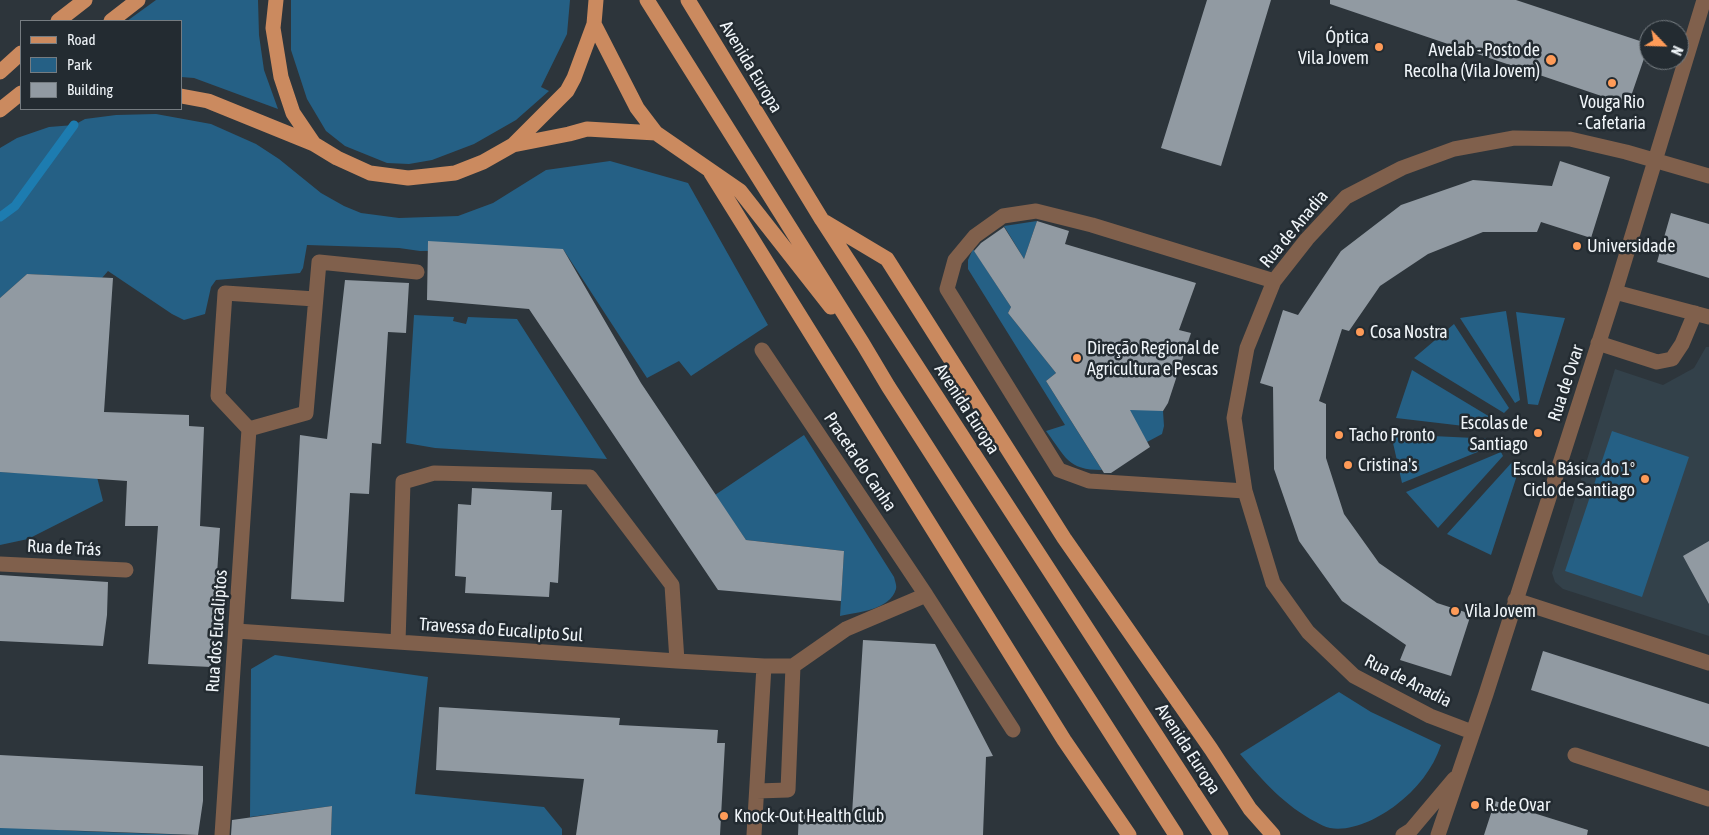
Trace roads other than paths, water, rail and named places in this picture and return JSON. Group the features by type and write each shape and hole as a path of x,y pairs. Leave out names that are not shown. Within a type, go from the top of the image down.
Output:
{"main road":[{"path":"59,20 85,0"},
{"path":"113,20 138,0"},
{"path":"276,0 273,28 281,78 293,113 314,144"},
{"path":"182,96 208,101 314,144 337,158 370,173 408,178 454,173 483,162 513,145 567,91 574,78 594,24 596,0"},
{"path":"648,0 888,386 1176,835"},
{"name":"Avenida Europa","path":"688,0 822,220 1221,835"},
{"path":"594,24 637,108 656,133 740,192 821,295 863,344"},
{"path":"0,72 20,54"},
{"path":"0,110 20,95"},
{"path":"0,120 20,108"},
{"path":"513,145 586,129 656,133"},
{"path":"711,173 1064,740 1129,835"},
{"path":"822,220 887,259 1064,538 1211,749 1250,809 1273,835"}],"street":[{"name":"Rua de Ovar","path":"1438,835 1615,292 1704,0"},
{"name":"Rua de Anadia","path":"1472,732 1430,716 1354,676 1308,632 1273,583 1245,491 1234,418 1247,348 1274,281 1307,238 1346,197 1402,168 1454,150 1514,138 1570,138 1709,176"},
{"path":"1245,491 1089,481 1059,470 946,289 955,260 975,236 1003,216 1036,211 1092,225 1274,281"},
{"path":"315,299 225,293 218,396 249,429 306,412 319,262 417,272"},
{"path":"1598,343 1657,362 1672,359 1702,315 1615,292"},
{"name":"Praceta do Canha","path":"762,350 1014,730"},
{"name":"Rua dos Eucaliptos","path":"222,835 249,429"},
{"path":"398,642 403,482 434,472 590,477 672,584 677,661"},
{"name":"Rua de Trás","path":"0,564 126,570"},
{"path":"757,791 788,790 793,666 846,629 926,595"},
{"path":"1516,600 1709,663"},
{"name":"Travessa do Eucalipto Sul","path":"236,631 677,661 793,666"},
{"path":"754,835 764,666"},
{"path":"1575,756 1709,799"},
{"name":"Rua de Ovar","path":"1403,835 1410,830 1457,776"}],"waterway":[{"path":"0,217 15,206 74,125"}],"place":[{"name":"Óptica Vila Jovem","path":"1379,47"},
{"name":"Avelab - Posto de Recolha (Vila Jovem)","path":"1551,60"},
{"name":"Vouga Rio - Cafetaria","path":"1612,83"},
{"name":"Universidade","path":"1577,246"},
{"name":"Cosa Nostra","path":"1360,332"},
{"name":"Direção Regional de Agricultura e Pescas","path":"1077,358"},
{"name":"Escolas de Santiago","path":"1538,433"},
{"name":"Tacho Pronto","path":"1339,435"},
{"name":"Cristina's","path":"1348,465"},
{"name":"Escola Básica do 1° Ciclo de Santiago","path":"1645,479"},
{"name":"Vila Jovem","path":"1455,611"},
{"name":"R. de Ovar","path":"1475,805"},
{"name":"Knock-Out Health Club","path":"724,816"}]}
